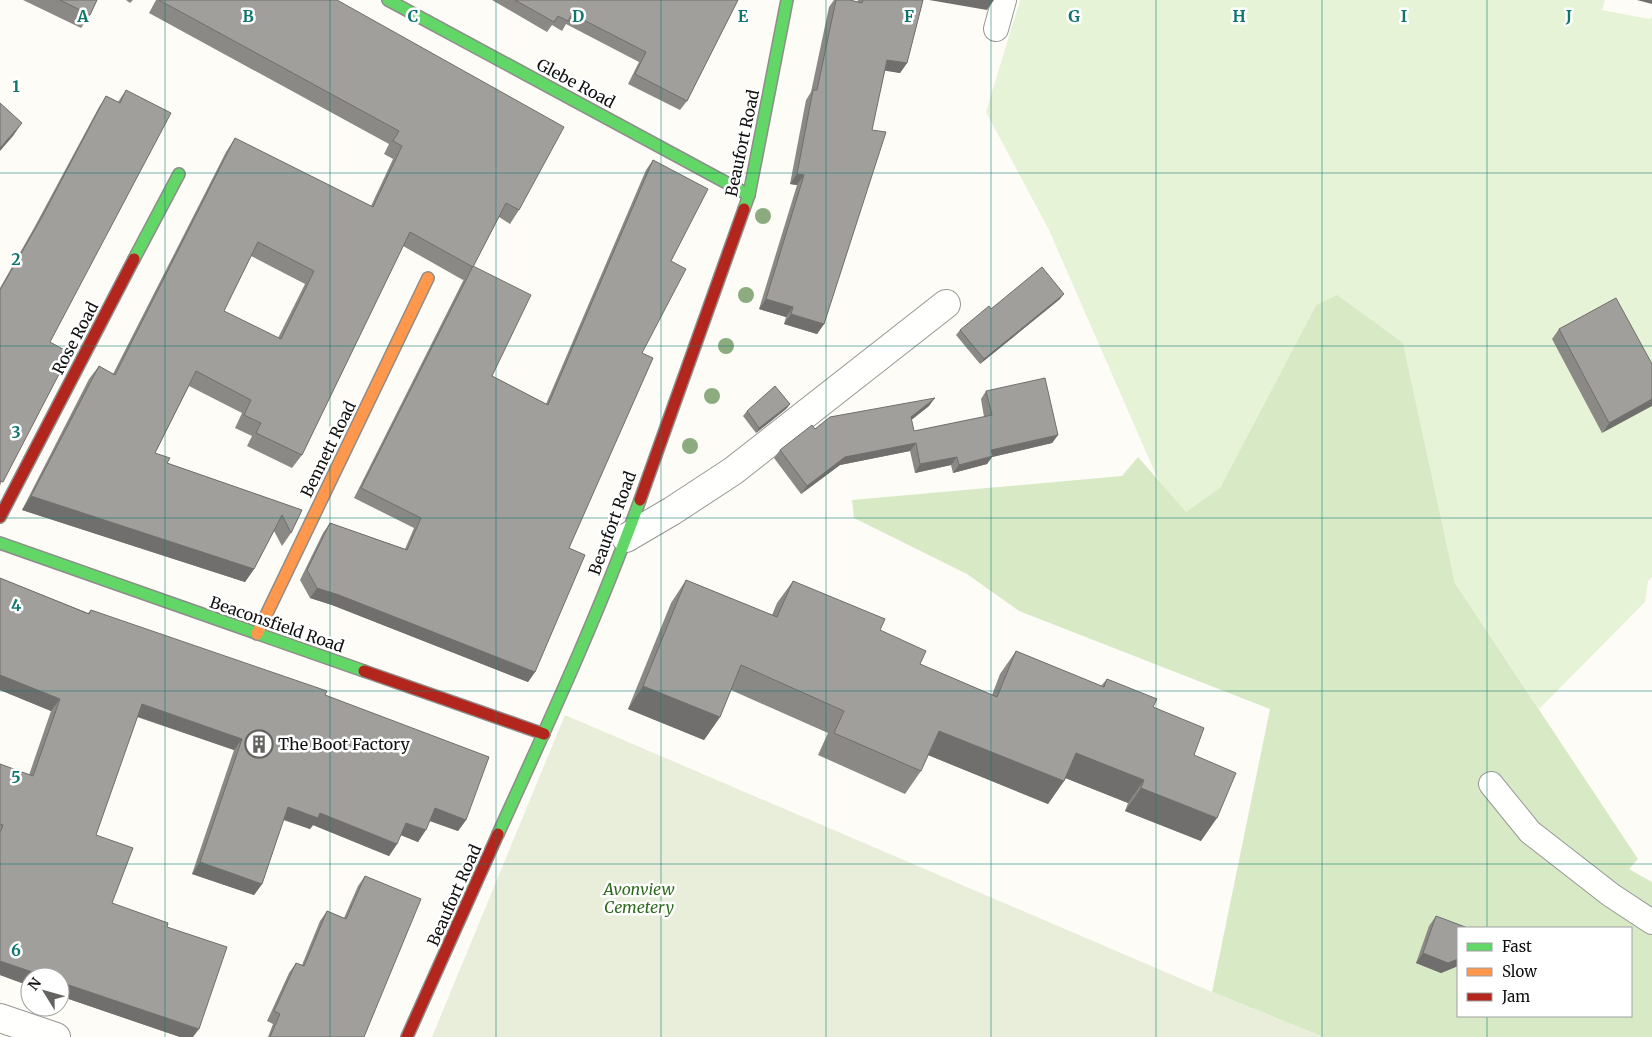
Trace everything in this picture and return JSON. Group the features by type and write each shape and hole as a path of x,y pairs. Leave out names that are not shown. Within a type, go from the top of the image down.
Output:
{"street":[{"name":"Glebe Road","path":"388,0 749,195"},
{"name":"Beaufort Road","path":"407,1037 544,734 626,538 749,195 787,0"},
{"name":"Rose Road","path":"0,517 179,174"},
{"name":"Bennett Road","path":"257,634 428,278"},
{"path":"626,538 733,472 946,304"},
{"name":"Beaconsfield Road","path":"0,543 544,734"},
{"path":"0,1018 56,1037"}],"lane":[{"path":"996,30 1004,0"},
{"path":"1491,784 1530,832 1611,896 1652,922"}],"green space":[{"path":"1020,0 1605,0 1602,10 1649,19 1652,17 1652,577 1648,581 1645,602 1539,709 1455,583 1403,343 1316,305 1220,488 1186,513 1160,484 1049,230 986,112"},
{"path":"1337,295 1403,343 1455,583 1638,859 1629,869 1652,882 1652,1037 1323,1037 1212,992 1270,709 1019,611 967,574 854,518 852,500 1122,476 1138,457 1186,512 1220,488 1316,305"},
{"name":"Avonview Cemetery","path":"565,715 1212,992 1323,1037 432,1037"}],"building":[{"path":"60,0 97,0 90,15"},
{"path":"159,0 337,0 564,127 519,210 506,203 473,267 410,232 302,455 256,433 261,423 244,415 251,400 196,371 155,453 170,458 167,463 302,510 291,533 282,515 254,569 31,496 99,366 115,375 235,138 373,207 402,146 393,141 399,131","holes":["258,242 314,271 281,339 224,311"]},
{"path":"515,0 738,0 687,101 635,74 646,52 572,14 568,21 558,16 554,22"},
{"path":"836,0 850,0 862,3 863,0 923,0 907,63 887,60 872,130 886,132 824,324 791,314 793,307 766,299 804,175 797,174 813,90 817,90"},
{"path":"126,90 171,113 50,342 70,353 3,482 0,481 0,290 42,217 106,96 120,103"},
{"path":"0,103 22,123 0,148"},
{"path":"653,160 708,189 671,261 686,269 642,353 653,358 569,548 585,555 535,672 317,588 307,570 330,523 407,550 421,518 361,488 473,266 531,295 492,376 548,405"},
{"path":"1042,267 1064,294 984,359 960,330 989,306 991,309"},
{"path":"1616,298 1652,364 1652,399 1609,423 1559,329"},
{"path":"1045,378 1058,435 991,450 993,456 959,465 957,457 920,464 916,443 845,457 807,486 780,450 812,425 815,429 830,417 935,398 911,417 914,431 992,415 986,391"},
{"path":"775,386 790,404 759,428 747,411"},
{"path":"0,578 89,614 91,610 327,691 325,695 489,757 466,820 435,808 426,830 406,823 397,844 320,813 318,818 288,807 262,884 200,862 242,739 142,704 96,835 133,848 112,903 168,923 167,927 227,947 199,1029 70,985 70,967 20,968 0,961 0,833 3,825 0,824 0,764 33,776 60,699 0,675"},
{"path":"686,580 777,617 793,581 885,619 880,630 926,651 920,664 997,697 1016,651 1104,687 1107,679 1157,699 1153,707 1204,728 1194,755 1236,773 1217,818 1141,788 1144,780 1076,753 1064,781 939,731 921,771 834,733 844,711 741,665 720,717 643,686"},
{"path":"365,876 421,899 364,1037 270,1037 280,1014 274,1011 296,963 304,966 327,911 346,919"},
{"path":"1436,916 1465,927 1457,927 1457,959 1448,963 1423,953"}],"traffic: fast":[{"path":"388,0 749,195"},
{"path":"744,209 749,195 787,0"},
{"path":"134,259 179,174"},
{"path":"498,834 590,627 640,500"},
{"path":"0,543 364,671"}],"traffic: slow":[{"path":"257,634 428,278"}],"traffic: jam":[{"path":"640,500 744,209"},
{"path":"0,517 134,259"},
{"path":"364,671 544,734"},
{"path":"407,1037 498,834"}],"place":[{"name":"The Boot Factory","path":"259,744"}]}
